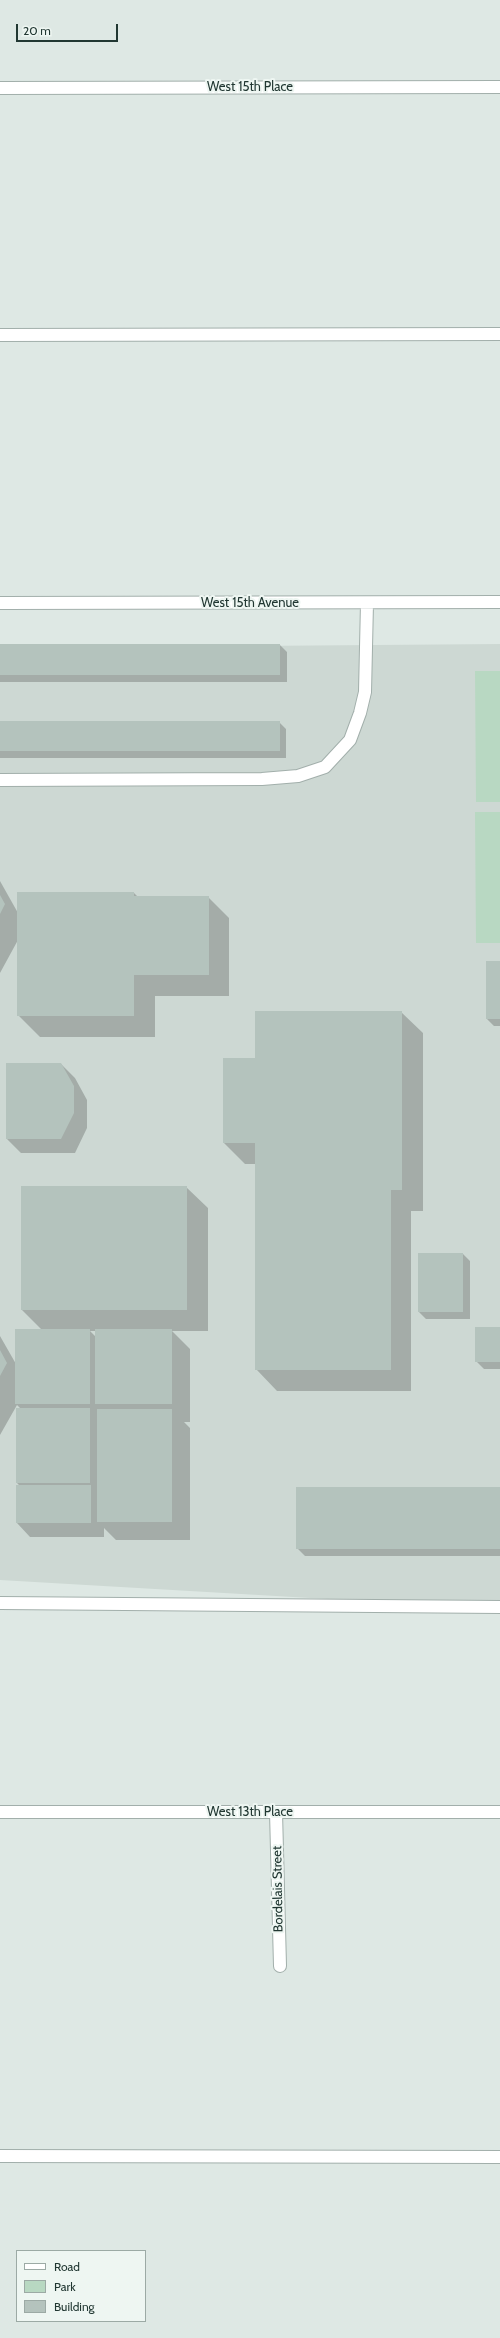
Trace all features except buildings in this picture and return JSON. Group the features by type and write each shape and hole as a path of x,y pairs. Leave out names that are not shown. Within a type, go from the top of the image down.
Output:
{"street":[{"name":"West 15th Place","path":"0,88 500,87"},
{"path":"0,335 500,334"},
{"path":"0,780 262,779 298,776 325,767 350,740 360,713 365,692 367,602"},
{"name":"West 15th Avenue","path":"0,603 500,602"},
{"path":"0,1603 500,1607"},
{"name":"West 13th Place","path":"0,1812 500,1812"},
{"name":"Bordelais Street","path":"276,1812 280,1966"},
{"path":"0,2156 500,2157"}],"shaded area":[{"path":"500,644 500,1609 0,1580 0,648"}],"green space":[{"path":"475,671 500,671 500,802 476,802"},
{"path":"475,812 500,812 500,943 476,943"}]}
